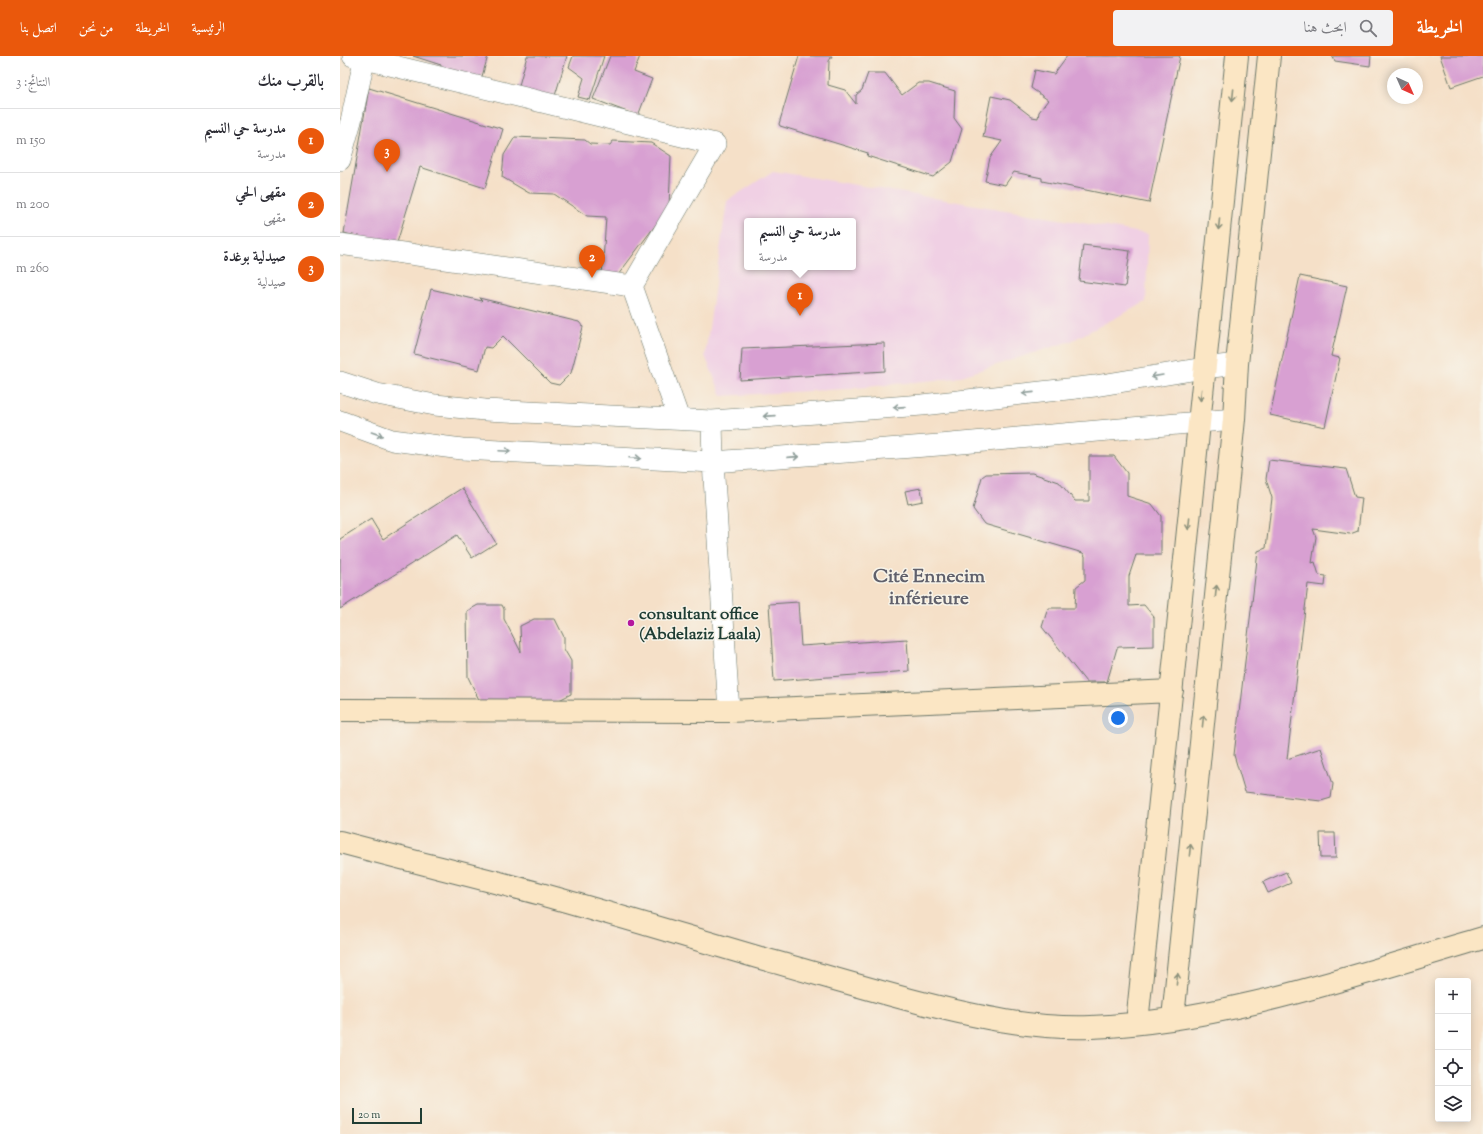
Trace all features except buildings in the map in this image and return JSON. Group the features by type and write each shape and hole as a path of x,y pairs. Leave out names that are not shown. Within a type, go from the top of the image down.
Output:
{"street":[{"path":"1137,1023 1237,56"},
{"path":"1173,1018 1234,419 1237,364 1268,56"},
{"path":"340,160 351,121 361,57 715,144 632,286 679,419"},
{"path":"340,244 632,286"},
{"path":"340,382 377,394 435,405 485,410 712,421 922,405 1095,386 1237,364"},
{"path":"340,421 392,440 462,449 713,462 939,446 1234,419"},
{"path":"712,421 713,462 729,711"},
{"path":"340,710 729,711 1172,688 1188,669 1195,669 1208,673"},
{"path":"1172,688 1185,701 1199,699 1206,696"},
{"path":"340,842 540,894 879,992 966,1014 1046,1027 1091,1027 1137,1023 1173,1018 1282,996 1483,938"}],"shaded area":[{"path":"773,171 1148,234 1146,302 1071,341 955,378 846,389 722,396 705,356 727,201"}],"place":[{"name":"صيدلية بوغدة","path":"387,172"},
{"name":"مقهى الحي","path":"592,278"},
{"name":"مدرسة حي النسيم","path":"800,316"},
{"name":"consultant office (Abdelaziz Laala)","path":"631,623"}],"district":[{"name":"Cité Ennecim inférieure","path":"929,586"}]}
